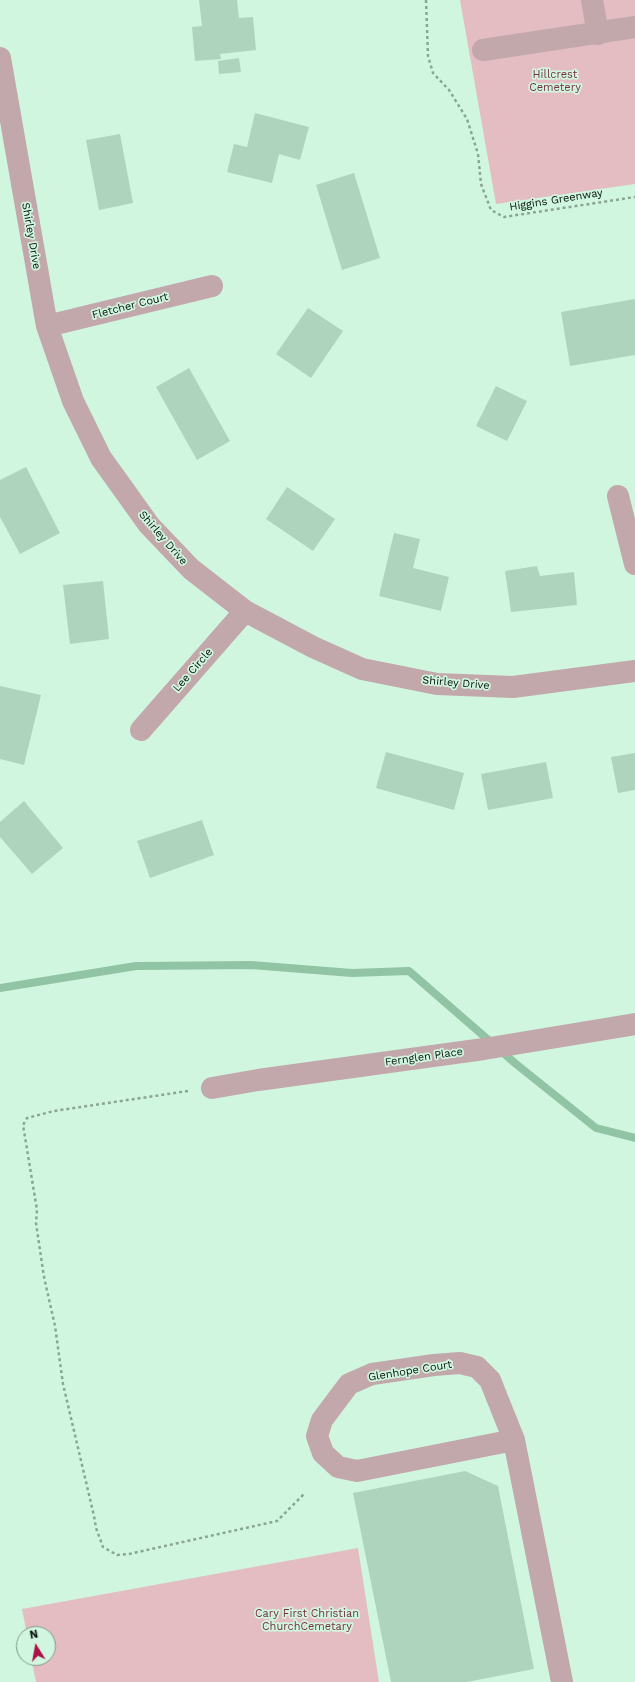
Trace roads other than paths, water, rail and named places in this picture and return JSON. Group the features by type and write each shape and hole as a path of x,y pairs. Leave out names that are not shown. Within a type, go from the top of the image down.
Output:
{"street":[{"path":"592,0 598,34"},
{"path":"483,50 598,34 635,27"},
{"name":"Shirley Drive","path":"0,58 47,326 73,401 101,458 149,525 191,569 245,611 362,669 438,684 513,686 635,671"},
{"name":"Fletcher Court","path":"47,326 212,286"},
{"path":"618,496 635,564"},
{"name":"Lee Circle","path":"141,730 245,611"},
{"name":"Fernglen Place","path":"212,1088 258,1080 484,1049 635,1024"},
{"name":"Glenhope Court","path":"514,1440 357,1471 338,1467 323,1453 317,1436 322,1420 348,1384 372,1374 434,1365 460,1363 477,1367 490,1380 514,1440 562,1682"}],"waterway":[{"path":"0,988 136,966 251,965 352,973 409,971 516,1064 596,1128 635,1138"}],"park label":[{"name":"Hillcrest Cemetery","path":"555,81"},
{"name":"Cary First Christian ChurchCemetary","path":"307,1620"}]}
